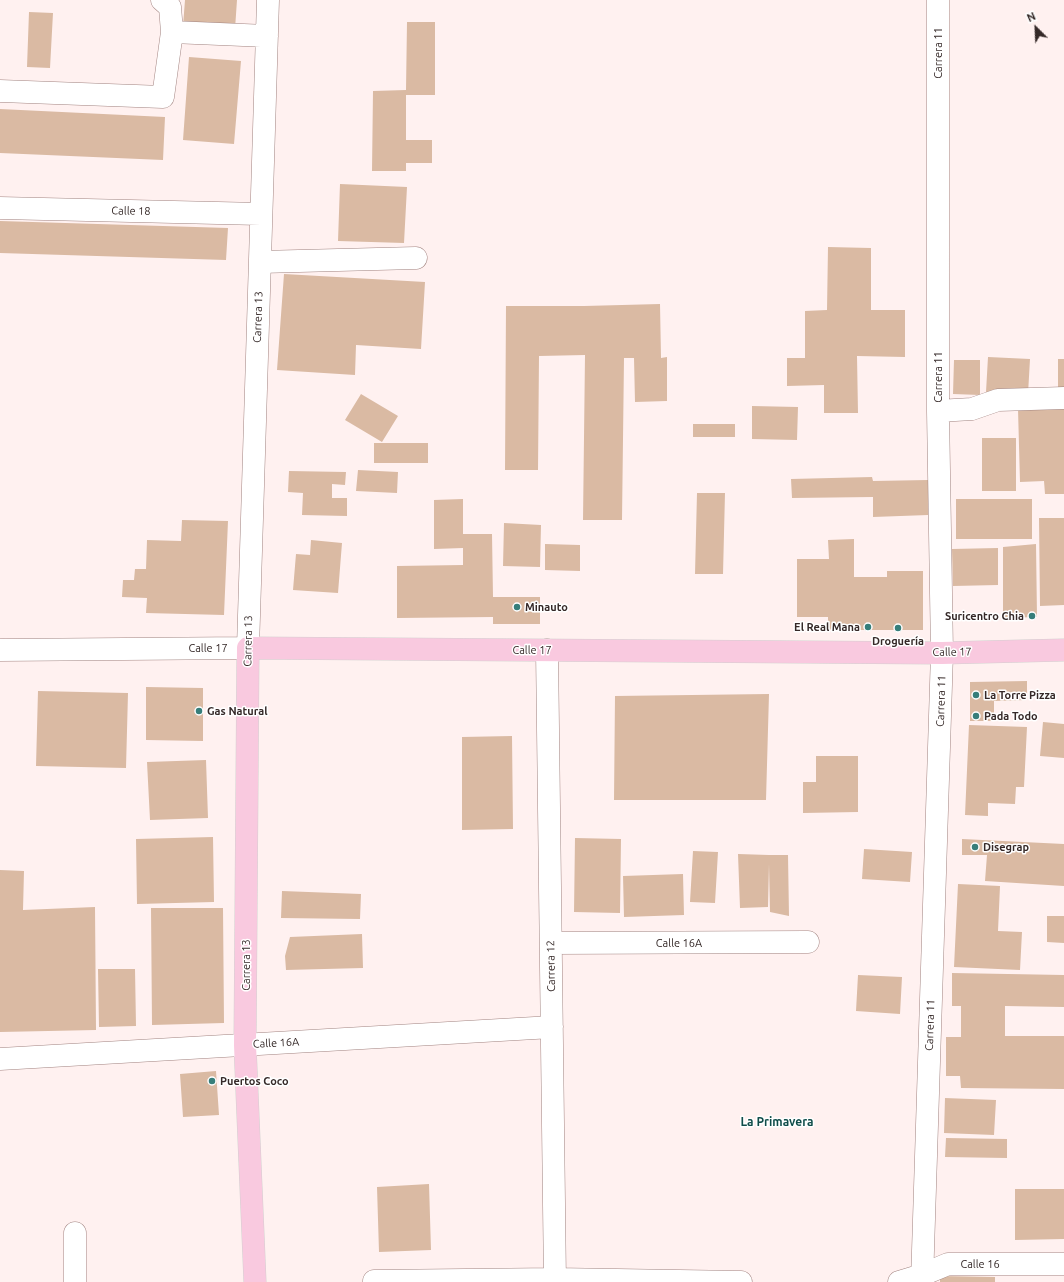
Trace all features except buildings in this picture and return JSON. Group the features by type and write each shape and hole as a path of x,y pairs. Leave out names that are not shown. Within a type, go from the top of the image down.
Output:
{"main road":[{"name":"Calle 17","path":"248,648 942,652 1064,650"},
{"name":"Carrera 13","path":"248,648 246,1045 255,1282"}],"street":[{"path":"0,91 163,97 172,32 170,8 162,0"},
{"name":"Carrera 13","path":"248,648 268,0"},
{"name":"Carrera 11","path":"922,1279 942,652 938,411 938,0"},
{"path":"172,32 267,36"},
{"name":"Calle 18","path":"0,208 261,214"},
{"path":"260,262 416,258"},
{"path":"938,411 972,409 998,400 1064,398"},
{"name":"Calle 17","path":"0,650 248,648"},
{"name":"Carrera 12","path":"546,650 555,1281"},
{"name":"Calle 16A","path":"551,943 808,942"},
{"name":"Calle 16A","path":"0,1059 552,1027"},
{"path":"75,1233 75,1282"},
{"name":"Calle 16","path":"899,1282 922,1279 948,1264 1064,1264"},
{"path":"374,1281 741,1282"}],"place":[{"name":"Minauto","path":"517,607"},
{"name":"Suricentro Chia","path":"1032,616"},
{"name":"El Real Mana","path":"868,627"},
{"name":"Droguería","path":"898,628"},
{"name":"La Torre Pizza","path":"976,695"},
{"name":"Gas Natural","path":"199,711"},
{"name":"Pada Todo","path":"976,716"},
{"name":"Disegrap","path":"975,847"},
{"name":"Puertos Coco","path":"212,1081"}],"district":[{"name":"La Primavera","path":"777,1122"}]}
